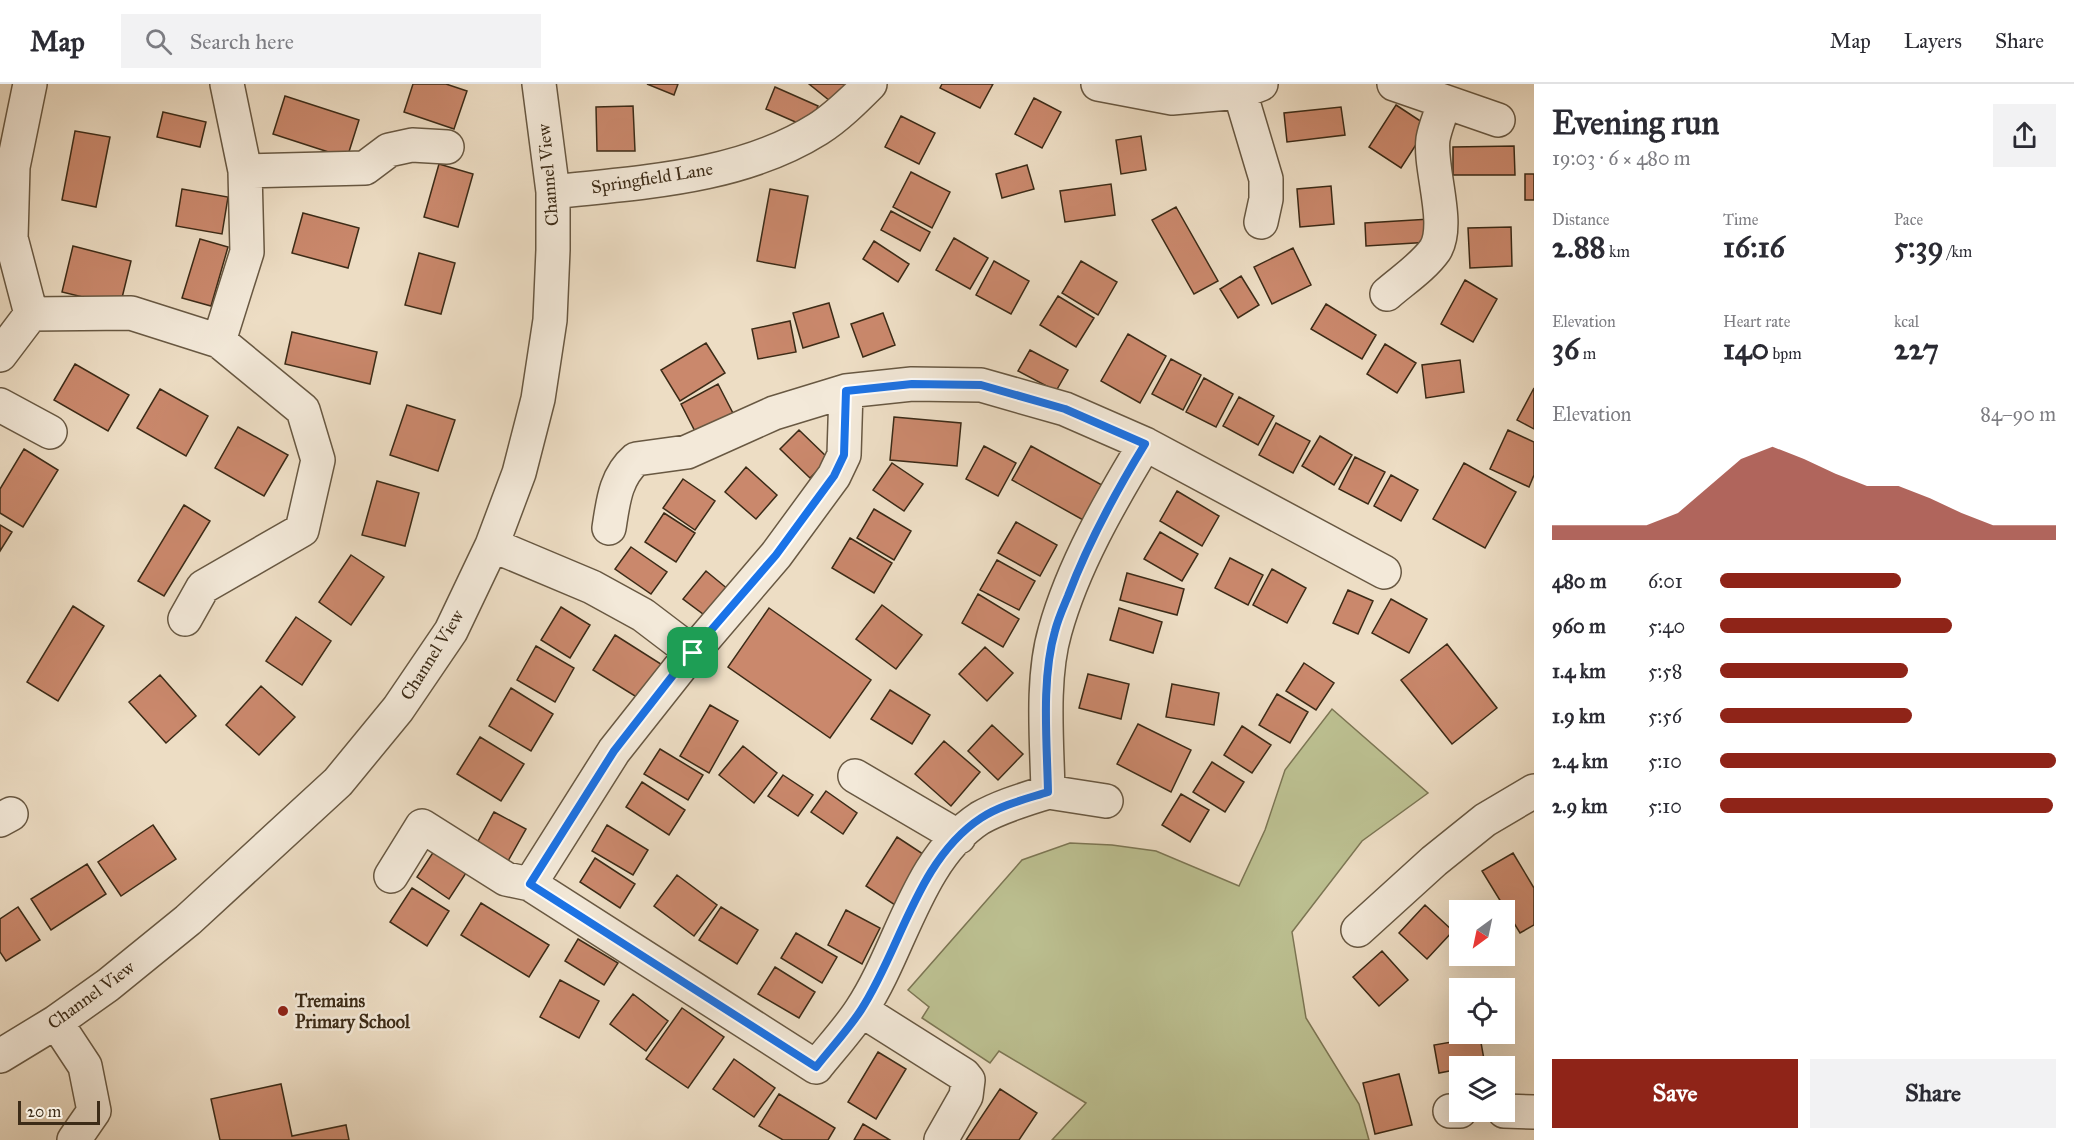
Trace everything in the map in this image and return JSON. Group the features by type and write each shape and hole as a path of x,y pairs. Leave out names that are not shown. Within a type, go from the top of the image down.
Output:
{"street":[{"path":"30,84 13,166 10,238 31,314"},
{"path":"219,341 247,252 245,171 226,84"},
{"name":"Channel View","path":"0,1056 56,1022 108,985 188,920 338,782 398,709 451,631 492,545 519,473 538,399 550,320 554,250 553,192 539,84"},
{"name":"Springfield Lane","path":"553,192 669,179 708,171 766,154 819,129 870,84"},
{"path":"1394,84 1498,120"},
{"path":"1113,86 1172,98 1250,88 1266,178 1266,199 1261,222"},
{"path":"1387,294 1424,263 1436,248 1440,205 1433,159 1433,138 1444,103"},
{"path":"245,171 365,168 389,150 412,145 447,147"},
{"path":"31,314 131,313 219,341 303,410 318,460 302,530 203,587 185,619"},
{"path":"0,356 31,314"},
{"path":"609,528 614,494 619,482 636,459 687,452 774,413 846,391 912,384 981,385 1065,409 1145,444 1384,572"},
{"path":"530,884 614,751 776,555 834,476 844,455 846,391"},
{"path":"0,405 50,432"},
{"path":"1048,792 1047,708 1054,632 1082,557 1145,444"},
{"path":"492,545 592,587 643,615 693,653"},
{"path":"855,776 959,837"},
{"path":"1358,930 1434,861 1485,820 1534,791"},
{"path":"391,876 422,826 506,879 530,884 816,1067 861,1010 932,870 959,837 980,819 997,810 1048,792 1106,801"},
{"path":"861,1010 964,1075 968,1080 969,1087 956,1116 940,1140"},
{"path":"56,1022 84,1066 94,1111 74,1140"},
{"path":"1515,1111 1534,1112"}],"green space":[{"path":"1332,709 1428,793 1362,841 1292,932 1306,1018 1359,1104 1369,1140 1052,1140 1086,1103 999,1051 990,1063 922,1018 929,1007 908,990 1022,860 1070,843 1112,845 1156,851 1239,886 1265,830 1285,770"}],"building":[{"path":"413,84 446,84 467,91 454,129 404,112"},
{"path":"647,84 678,84 674,95"},
{"path":"809,84 851,84 835,105"},
{"path":"942,84 993,84 980,108 940,88"},
{"path":"775,87 818,106 809,128 766,109"},
{"path":"285,96 359,120 347,158 273,134"},
{"path":"1034,98 1061,112 1042,148 1015,134"},
{"path":"1396,105 1428,126 1401,168 1369,147"},
{"path":"633,106 635,151 597,151 596,107"},
{"path":"1341,107 1345,135 1287,142 1284,113"},
{"path":"163,112 206,122 200,147 157,137"},
{"path":"901,116 935,133 919,164 885,147"},
{"path":"75,131 110,137 96,207 62,200"},
{"path":"1141,136 1146,170 1121,174 1116,140"},
{"path":"1514,146 1515,175 1453,175 1453,147"},
{"path":"439,164 473,174 458,227 424,217"},
{"path":"1027,165 1034,189 1002,198 996,174"},
{"path":"911,172 950,192 932,228 893,207"},
{"path":"1525,174 1534,174 1534,200 1525,200"},
{"path":"1111,184 1115,215 1065,222 1060,191"},
{"path":"1331,186 1334,224 1300,227 1297,189"},
{"path":"182,189 228,197 222,234 176,226"},
{"path":"770,189 808,196 795,268 757,261"},
{"path":"1176,207 1218,281 1194,294 1152,220"},
{"path":"891,211 930,232 920,251 881,230"},
{"path":"303,213 359,228 348,268 292,253"},
{"path":"1430,219 1431,242 1366,246 1365,223"},
{"path":"1511,227 1512,266 1470,268 1468,228"},
{"path":"954,238 988,258 970,289 936,270"},
{"path":"200,239 228,247 211,306 182,298"},
{"path":"874,241 909,264 898,282 863,259"},
{"path":"73,246 131,261 120,306 62,292"},
{"path":"1293,248 1311,285 1272,304 1254,267"},
{"path":"419,253 455,263 441,314 405,305"},
{"path":"994,261 1029,281 1011,314 976,295"},
{"path":"1081,261 1117,282 1098,315 1062,293"},
{"path":"1241,276 1259,305 1238,318 1220,289"},
{"path":"1465,280 1497,299 1473,342 1441,324"},
{"path":"1058,296 1094,318 1076,347 1040,325"},
{"path":"829,303 839,337 803,348 793,313"},
{"path":"1326,304 1376,335 1362,359 1311,329"},
{"path":"883,313 895,345 863,357 851,324"},
{"path":"790,321 796,352 758,359 752,329"},
{"path":"292,332 377,352 370,384 285,364"},
{"path":"1128,334 1166,356 1140,403 1101,381"},
{"path":"706,343 725,373 680,401 661,370"},
{"path":"1385,344 1416,363 1397,393 1367,374"},
{"path":"1030,350 1068,370 1056,391 1018,371"},
{"path":"1171,359 1201,375 1183,410 1152,394"},
{"path":"1460,360 1464,392 1426,398 1422,365"},
{"path":"75,364 129,395 108,431 54,400"},
{"path":"1204,378 1233,394 1216,427 1186,412"},
{"path":"718,384 737,421 700,441 681,404"},
{"path":"1534,388 1534,429 1517,420"},
{"path":"160,389 208,416 186,456 137,428"},
{"path":"1239,397 1274,416 1258,445 1223,426"},
{"path":"407,405 455,420 438,471 390,455"},
{"path":"894,417 961,423 957,466 890,460"},
{"path":"1276,423 1310,441 1293,473 1259,455"},
{"path":"238,427 288,455 264,496 215,468"},
{"path":"799,430 829,459 810,478 780,449"},
{"path":"1508,430 1534,442 1534,475 1529,487 1490,469"},
{"path":"1320,436 1352,455 1334,485 1302,466"},
{"path":"984,446 1016,463 998,496 966,479"},
{"path":"1031,446 1111,490 1092,525 1012,480"},
{"path":"24,449 58,470 23,527 0,513 0,489"},
{"path":"1355,457 1385,472 1368,504 1339,489"},
{"path":"892,463 923,484 904,511 873,490"},
{"path":"1464,463 1516,492 1485,548 1433,519"},
{"path":"746,467 777,495 756,519 725,492"},
{"path":"1391,475 1418,490 1401,521 1374,506"},
{"path":"683,479 715,501 695,530 663,508"},
{"path":"377,481 419,493 405,546 362,535"},
{"path":"1177,491 1219,516 1202,546 1160,521"},
{"path":"184,505 210,521 164,596 138,581"},
{"path":"874,509 911,531 894,560 857,538"},
{"path":"664,513 695,533 676,562 645,542"},
{"path":"1016,522 1057,545 1040,576 998,553"},
{"path":"0,525 12,532 0,551"},
{"path":"1160,532 1198,554 1182,581 1144,559"},
{"path":"850,538 892,563 874,593 832,568"},
{"path":"631,547 667,572 651,594 615,569"},
{"path":"351,555 384,577 351,625 319,602"},
{"path":"1230,558 1263,575 1248,605 1215,588"},
{"path":"997,560 1035,581 1019,610 980,590"},
{"path":"1272,569 1306,588 1287,623 1253,605"},
{"path":"706,571 729,590 707,617 683,599"},
{"path":"1127,573 1184,589 1177,615 1120,600"},
{"path":"1348,590 1373,601 1358,634 1333,623"},
{"path":"978,594 1019,619 1003,647 962,623"},
{"path":"1391,599 1427,619 1409,653 1372,633"},
{"path":"882,605 922,635 896,669 856,639"},
{"path":"73,606 104,626 58,701 27,682"},
{"path":"561,607 590,625 570,658 541,640"},
{"path":"769,608 871,680 830,738 728,667"},
{"path":"1119,608 1162,622 1153,653 1110,640"},
{"path":"296,617 331,641 302,685 266,661"},
{"path":"615,635 664,666 643,701 593,670"},
{"path":"1447,644 1497,708 1452,744 1401,680"},
{"path":"536,646 574,668 555,702 517,680"},
{"path":"985,647 1013,673 987,701 959,674"},
{"path":"1304,663 1334,683 1316,710 1286,691"},
{"path":"1088,674 1129,684 1121,719 1079,708"},
{"path":"160,675 196,716 166,743 129,702"},
{"path":"1172,684 1219,693 1214,725 1166,717"},
{"path":"261,686 295,717 259,755 226,725"},
{"path":"511,688 553,714 531,751 489,726"},
{"path":"890,690 930,715 912,744 871,719"},
{"path":"1277,694 1308,712 1290,743 1259,725"},
{"path":"710,705 738,721 709,773 680,756"},
{"path":"1138,724 1191,750 1171,792 1117,764"},
{"path":"992,725 1023,754 998,780 968,751"},
{"path":"1242,726 1271,745 1252,773 1224,755"},
{"path":"480,737 524,764 501,801 457,774"},
{"path":"944,741 980,772 951,806 915,774"},
{"path":"743,746 777,773 754,803 719,775"},
{"path":"660,749 703,775 688,800 644,774"},
{"path":"1212,762 1244,782 1225,812 1193,792"},
{"path":"783,775 813,795 798,816 768,796"},
{"path":"642,782 685,810 669,835 626,807"},
{"path":"826,791 857,813 843,834 811,812"},
{"path":"1181,794 1209,810 1190,842 1162,825"},
{"path":"494,812 526,829 508,861 477,843"},
{"path":"153,825 176,859 121,896 98,862"},
{"path":"607,825 648,850 633,875 592,851"},
{"path":"897,837 926,856 895,905 866,886"},
{"path":"436,848 468,870 449,899 417,877"},
{"path":"1513,853 1534,888 1534,925 1520,933 1515,925 1515,900 1500,900 1482,871"},
{"path":"595,858 635,884 620,908 580,882"},
{"path":"87,864 106,894 51,930 31,899"},
{"path":"677,875 717,905 694,936 654,906"},
{"path":"412,888 449,911 427,946 390,922"},
{"path":"481,903 549,945 529,977 461,935"},
{"path":"1425,905 1449,927 1449,935 1427,959 1399,933"},
{"path":"18,907 40,940 6,961 0,952 0,919"},
{"path":"721,907 758,930 737,964 699,940"},
{"path":"846,910 880,928 862,964 828,945"},
{"path":"796,933 837,957 822,983 781,958"},
{"path":"578,939 618,963 604,985 565,961"},
{"path":"1382,951 1408,980 1379,1006 1353,977"},
{"path":"775,967 815,992 799,1018 758,994"},
{"path":"560,980 599,1001 579,1038 540,1017"},
{"path":"633,994 668,1021 646,1051 610,1024"},
{"path":"682,1008 724,1037 688,1088 646,1059"},
{"path":"1449,1042 1481,1044 1483,1056 1449,1056 1449,1071 1439,1073 1434,1045"},
{"path":"878,1052 906,1069 876,1119 848,1102"},
{"path":"734,1059 775,1088 754,1117 713,1089"},
{"path":"1399,1074 1412,1125 1375,1134 1363,1083"},
{"path":"281,1084 292,1136 346,1125 349,1140 220,1140 211,1099"},
{"path":"1000,1089 1037,1113 1019,1140 966,1140"},
{"path":"779,1094 835,1128 828,1140 783,1140 759,1126"},
{"path":"863,1124 890,1140 854,1140"}],"place":[{"name":"Tremains Primary School","path":"283,1011"}],"route":[{"path":"912,384 981,385 1065,409 1145,444 1082,557 1054,632 1047,708 1048,792 997,810 980,819 950,846 932,870 861,1010 816,1067 530,884 614,751 681,665 693,653 776,555 834,476 844,455 846,391 912,384"}]}
